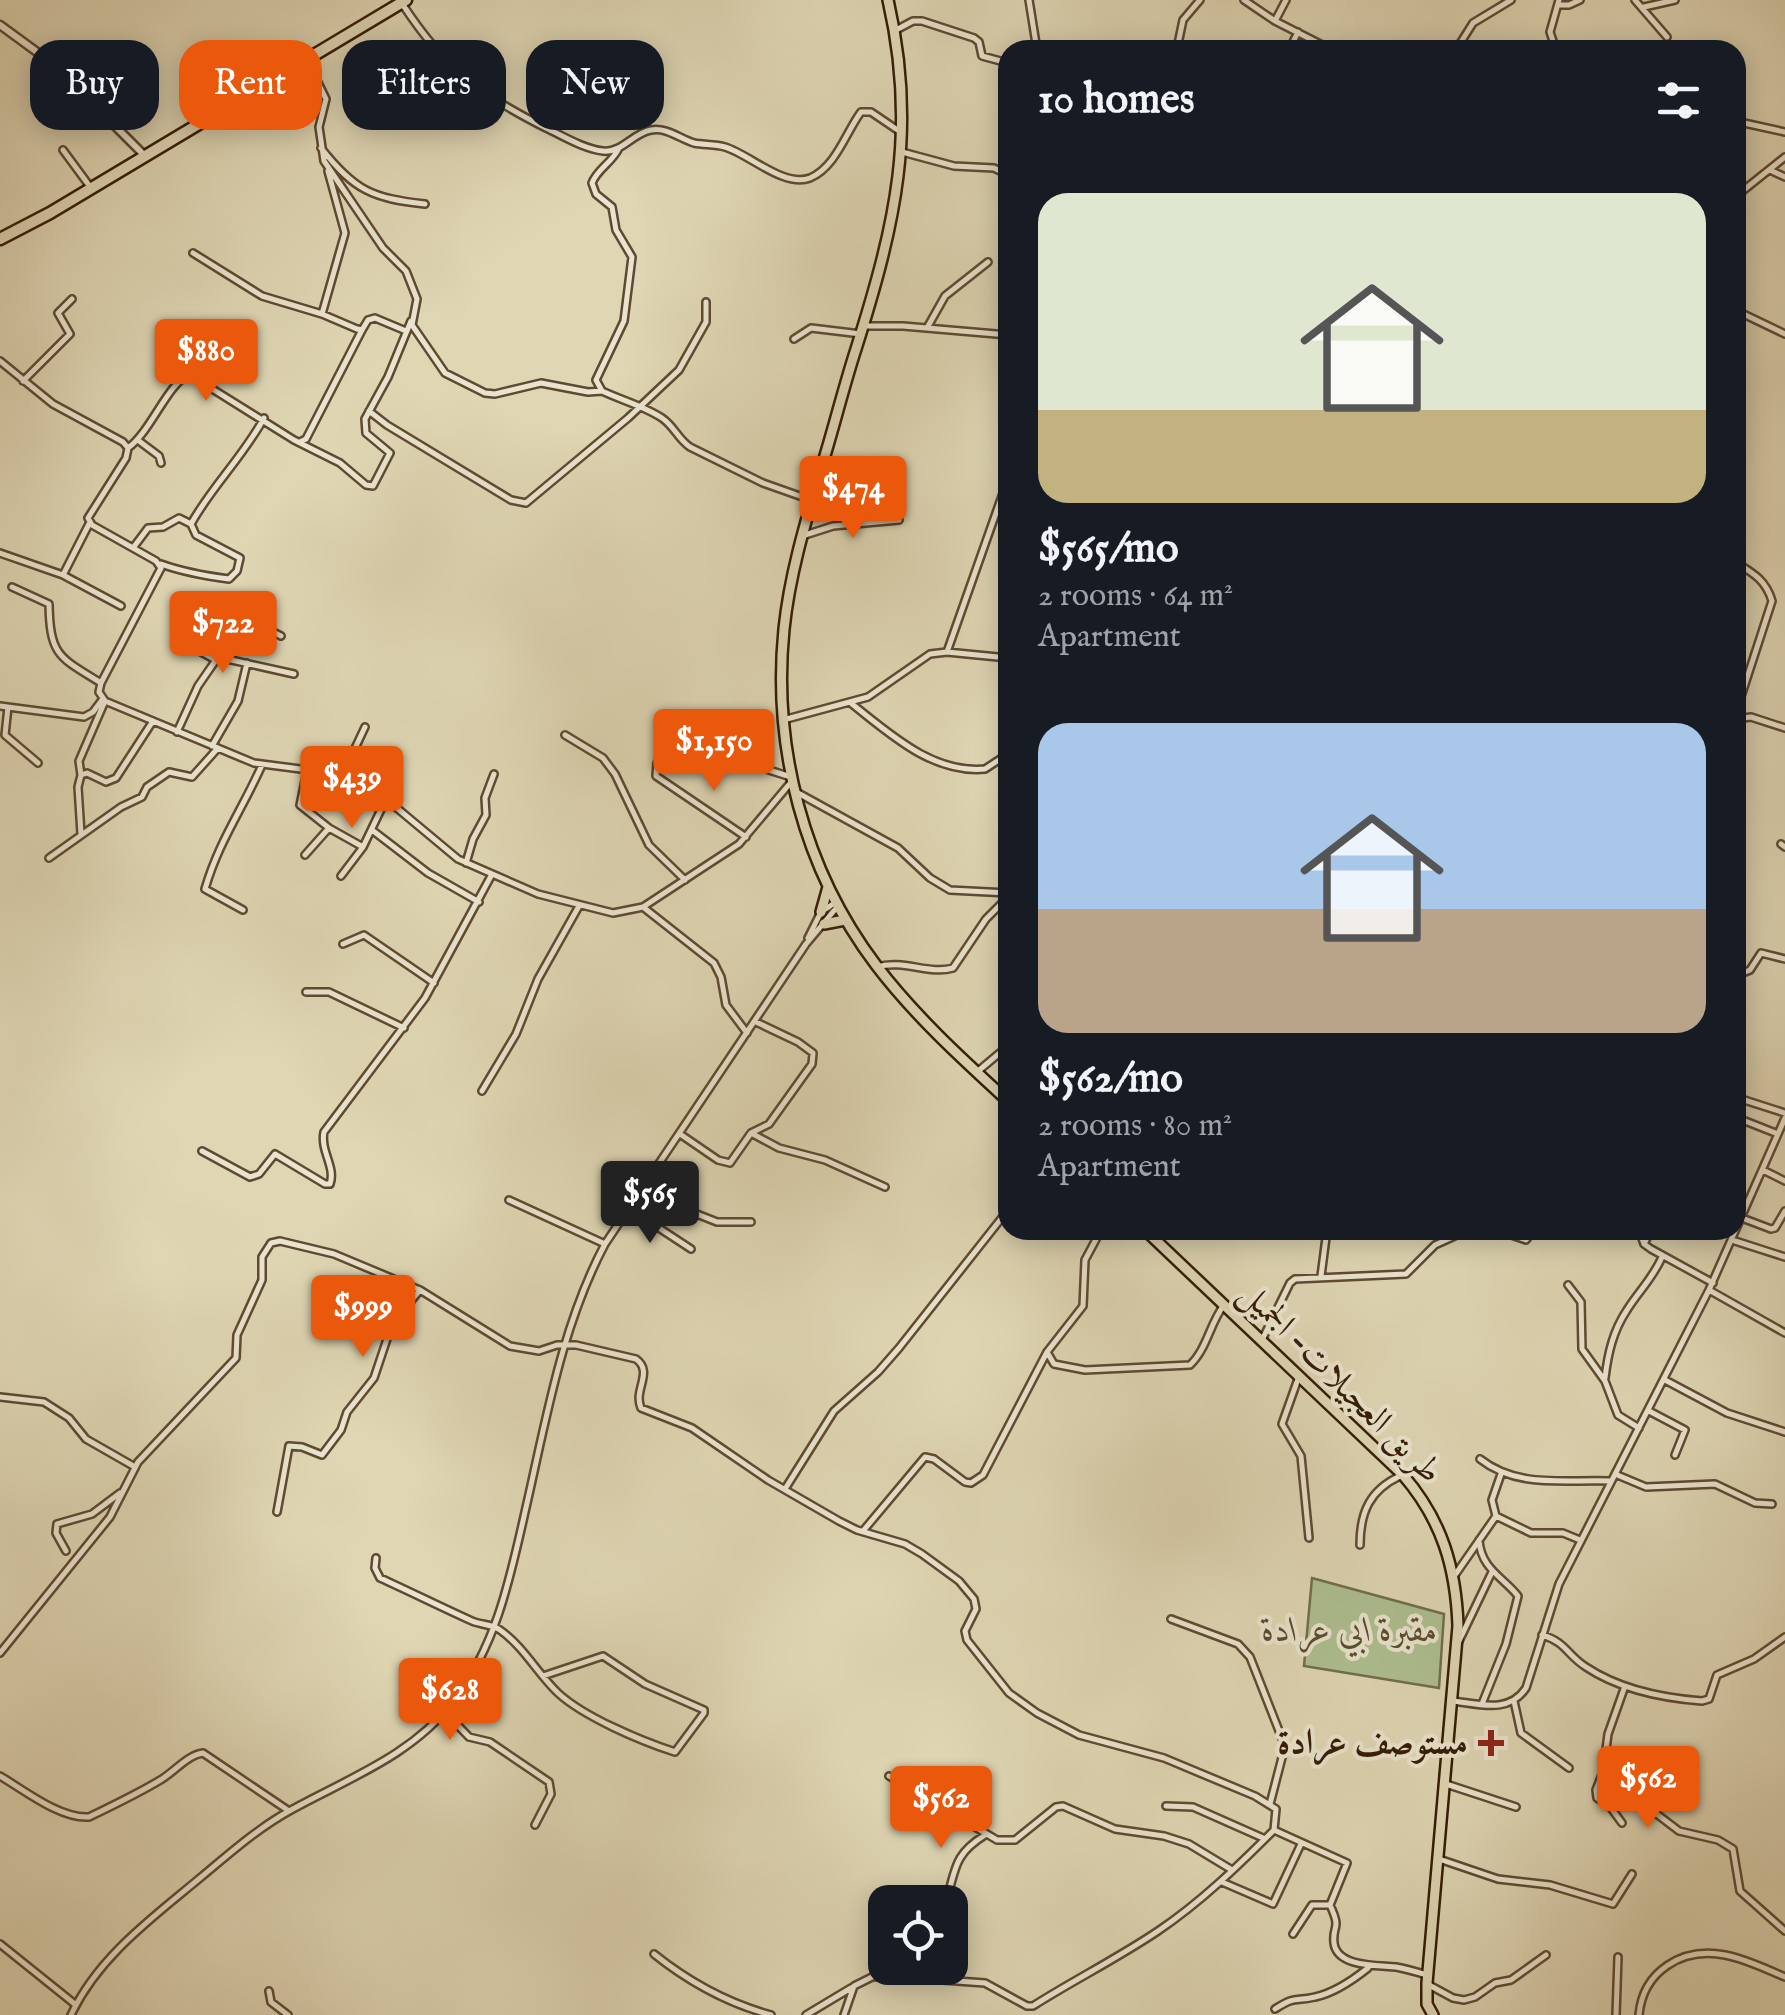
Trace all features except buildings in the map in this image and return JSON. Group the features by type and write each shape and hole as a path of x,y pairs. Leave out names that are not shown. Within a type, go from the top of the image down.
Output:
{"highway":[{"path":"322,51 404,1"},
{"path":"0,239 191,130"}],"main road":[{"path":"888,0 902,72 902,152 890,228 802,537 784,629 782,720 791,779 810,842 846,920 877,967 918,1015 998,1092"},
{"path":"821,912 828,887"},
{"path":"824,924 846,920"},
{"name":"طريق العجيلات- الجميل","path":"1159,1240 1403,1475 1425,1502 1442,1534 1455,1576 1457,1644 1427,1979 1426,2009 1434,2015"}],"street":[{"path":"1029,0 1035,40"},
{"path":"1179,40 1183,20 1200,0"},
{"path":"1244,0 1313,40"},
{"path":"1275,20 1286,0"},
{"path":"1462,40 1473,23 1511,0"},
{"path":"1553,40 1550,32 1558,3 1569,6 1580,0"},
{"path":"1635,0 1666,36"},
{"path":"1644,6 1676,0"},
{"path":"404,1 446,62 490,98 580,144 604,151 619,148 646,131 663,130 692,142 733,150 786,176 804,179 817,173 838,150 861,112 871,112 904,134"},
{"path":"896,30 922,21 974,38 982,56 998,60"},
{"path":"0,25 46,58 146,157"},
{"path":"1294,40 1298,32"},
{"path":"322,90 326,99 322,115"},
{"path":"1746,123 1785,132"},
{"path":"319,130 319,146 345,233 322,314"},
{"path":"319,146 347,178 366,192 425,204"},
{"path":"588,392 623,326 632,257 616,230 612,207 596,194 592,182 613,161 619,148"},
{"path":"63,150 90,188"},
{"path":"902,152 954,166 998,170"},
{"path":"1746,189 1785,157"},
{"path":"63,575 90,523 89,511 126,458 128,448 139,441 178,380 185,376 196,377 372,486 391,455 366,433 364,423 388,377 417,299 406,271 386,252 328,168"},
{"path":"1770,170 1785,177"},
{"path":"193,253 262,296 362,330"},
{"path":"927,328 944,296 988,262"},
{"path":"23,381 70,334 58,313 72,299"},
{"path":"370,411 431,452 522,504 628,418 684,363 706,322 706,302"},
{"path":"1746,315 1785,334"},
{"path":"305,442 368,320 374,318 406,331"},
{"path":"411,321 445,374 485,392 495,394 541,383 602,391 668,422 690,447 762,484 812,500"},
{"path":"794,339 812,328 927,328 998,335"},
{"path":"0,360 53,404 128,448"},
{"path":"596,380 602,391"},
{"path":"628,418 648,410"},
{"path":"191,524 210,492 243,454 264,418"},
{"path":"139,441 162,463"},
{"path":"946,652 998,507"},
{"path":"90,523 133,548 161,564 184,572 224,579 234,576 239,557 196,535 191,524 178,518 148,528 133,548"},
{"path":"802,537 832,526 899,520"},
{"path":"0,554 63,575 120,606"},
{"path":"80,838 83,827 78,787 82,775 78,768 104,700 102,683 161,564"},
{"path":"1746,569 1768,588 1772,601 1746,683"},
{"path":"12,587 48,604 48,626 54,644 67,661 102,683"},
{"path":"177,732 198,686 214,660 224,656 243,621 247,619 281,636"},
{"path":"214,660 194,648 204,627 231,644"},
{"path":"782,720 868,697 922,656 946,652 998,657"},
{"path":"224,656 294,674"},
{"path":"49,858 142,797 147,787 169,772 188,777 196,774 215,747 238,701 247,664"},
{"path":"0,706 84,717 104,700"},
{"path":"104,700 262,765 343,774 386,799 450,853 491,876 578,906 622,914 643,907 746,837 791,779 769,770 689,719 657,763 656,776 746,837"},
{"path":"852,704 910,748 950,765 985,769 998,761"},
{"path":"8,707 6,735 38,764"},
{"path":"1746,717 1785,728"},
{"path":"82,775 88,773 106,782 116,778 152,721"},
{"path":"343,774 365,727"},
{"path":"565,735 604,758 649,845 685,880"},
{"path":"242,910 204,889 224,834 262,765"},
{"path":"307,770 300,805 329,828 363,847"},
{"path":"466,863 486,816 485,798 494,774"},
{"path":"795,792 898,848 942,886 957,893 998,895"},
{"path":"341,876 363,847 386,799"},
{"path":"81,817 96,825"},
{"path":"305,854 329,828"},
{"path":"372,830 437,879 479,902"},
{"path":"202,1151 250,1177 255,1177 275,1154 330,1184 333,1176 323,1145 324,1132 434,983 491,876"},
{"path":"71,2015 91,1981 126,1940 231,1852 290,1810 392,1758 444,1712 476,1668 496,1626 510,1576 564,1345 580,1296 605,1244 806,944 821,912 837,904"},
{"path":"806,944 837,904"},
{"path":"482,1092 516,1034 538,979 578,906"},
{"path":"877,967 899,963 953,968 998,906"},
{"path":"643,907 714,963 726,1004 747,1033"},
{"path":"343,944 364,935 434,983"},
{"path":"1746,972 1760,953 1785,960"},
{"path":"306,992 329,992 404,1028"},
{"path":"680,1134 726,1163 736,1157 750,1133 769,1124 812,1064 814,1057 798,1042 755,1021"},
{"path":"977,1072 998,1054"},
{"path":"1746,1101 1785,1115 1746,1209"},
{"path":"1746,1121 1778,1134"},
{"path":"750,1133 779,1148 825,1160 885,1186"},
{"path":"1764,1170 1785,1181"},
{"path":"510,1200 605,1244"},
{"path":"636,1200 674,1205 724,1223 751,1222"},
{"path":"630,1209 690,1249"},
{"path":"1746,1220 1776,1228 1785,1211"},
{"path":"785,1489 834,1411 878,1372 998,1222"},
{"path":"863,1531 925,1457 934,1459 965,1482 971,1483 983,1475 1047,1352 1083,1306 1085,1260 1096,1240"},
{"path":"1321,1276 1326,1240"},
{"path":"1262,1340 1295,1279 1406,1274 1435,1246 1447,1240"},
{"path":"1643,1240 1662,1257 1785,1334"},
{"path":"1644,1244 1646,1240"},
{"path":"1453,1701 1500,1706 1522,1695 1559,1584 1732,1240 1785,1257"},
{"path":"0,1654 98,1532 135,1467 236,1358 237,1335 262,1280 262,1257 271,1243 280,1241 334,1254 420,1290 510,1346 539,1352 564,1345 640,1361 645,1372 638,1400 641,1408 692,1428 785,1489 863,1531 905,1544 970,1592 976,1609 965,1630 967,1640 1020,1702 1079,1736 1164,1758 1270,1804 1276,1812 1274,1830 1222,1882 1161,1930 1033,2006 986,1983 968,1982"},
{"path":"1605,1380 1613,1336 1662,1257"},
{"path":"1568,1285 1581,1302 1582,1349 1605,1380 1618,1415 1639,1428"},
{"path":"277,1512 290,1446 322,1456 329,1451 347,1412 381,1363 392,1324 420,1290"},
{"path":"1047,1352 1054,1364 1085,1370 1190,1365 1224,1304"},
{"path":"1299,1376 1282,1424 1301,1456 1309,1538"},
{"path":"1664,1380 1734,1416 1785,1432"},
{"path":"0,1397 44,1402 69,1418 86,1439 135,1467"},
{"path":"1649,1411 1685,1430 1675,1455"},
{"path":"1480,1459 1502,1473 1550,1483 1613,1478 1646,1487 1714,1484 1755,1503 1772,1504"},
{"path":"1455,1576 1496,1516 1492,1500 1502,1473"},
{"path":"1360,1545 1368,1500 1382,1486 1403,1475"},
{"path":"66,1551 56,1533 59,1522 92,1514 122,1491"},
{"path":"1496,1516 1531,1533 1562,1533 1580,1540"},
{"path":"1479,1540 1480,1552 1492,1572 1517,1593 1518,1602 1482,1704"},
{"path":"376,1558 380,1578 478,1624 496,1626 542,1676 582,1710 672,1752 680,1749 704,1714 704,1710 645,1684 603,1656 542,1676"},
{"path":"1457,1644 1492,1572"},
{"path":"1171,1619 1238,1644 1250,1657 1285,1746 1270,1804"},
{"path":"1542,1635 1560,1641 1579,1662 1624,1686 1708,1700 1717,1675 1754,1659 1785,1638"},
{"path":"1622,1823 1598,1798 1596,1790 1603,1772 1610,1724 1624,1686"},
{"path":"1514,1701 1521,1733 1569,1768"},
{"path":"444,1712 469,1737 490,1742 549,1782 552,1794 535,1825"},
{"path":"0,1776 81,1818 113,1806 176,1770 194,1754 203,1753 290,1810"},
{"path":"1647,1771 1637,1799 1679,1830 1730,1845 1736,1854 1740,1890 1785,1930"},
{"path":"889,1776 985,1835 1007,1842 1063,1806 1115,1830 1164,1836 1188,1844 1232,1870"},
{"path":"1446,1784 1516,1807"},
{"path":"1166,1806 1193,1807 1263,1838"},
{"path":"1274,1830 1347,1864 1330,1906"},
{"path":"951,1885 961,1851 985,1835"},
{"path":"1222,1882 1265,1902 1276,1902 1302,1843"},
{"path":"1439,1859 1498,1879 1550,1884 1613,1904 1632,1874"},
{"path":"1293,1934 1312,1905 1330,1906"},
{"path":"1330,1906 1337,1918 1335,1947 1368,1968"},
{"path":"0,1944 76,2005"},
{"path":"654,1954 729,2002 770,2015"},
{"path":"1275,2009 1293,1998 1327,1994 1368,1968 1394,1967 1427,1979 1464,2000 1495,1983 1511,1980 1546,1955"},
{"path":"1639,2015 1643,1992 1652,1977 1667,1964 1686,1958 1724,1955 1785,1978"},
{"path":"1616,2015 1618,1956"},
{"path":"806,2015 868,1979"},
{"path":"844,2015 854,1986"},
{"path":"268,1991 271,2002 288,2015"}],"green space":[{"name":"مقبرة ابي عرادة","path":"1312,1578 1444,1614 1439,1688 1304,1666"}],"place":[{"name":"مستوصف عرادة","path":"1491,1743"}]}
